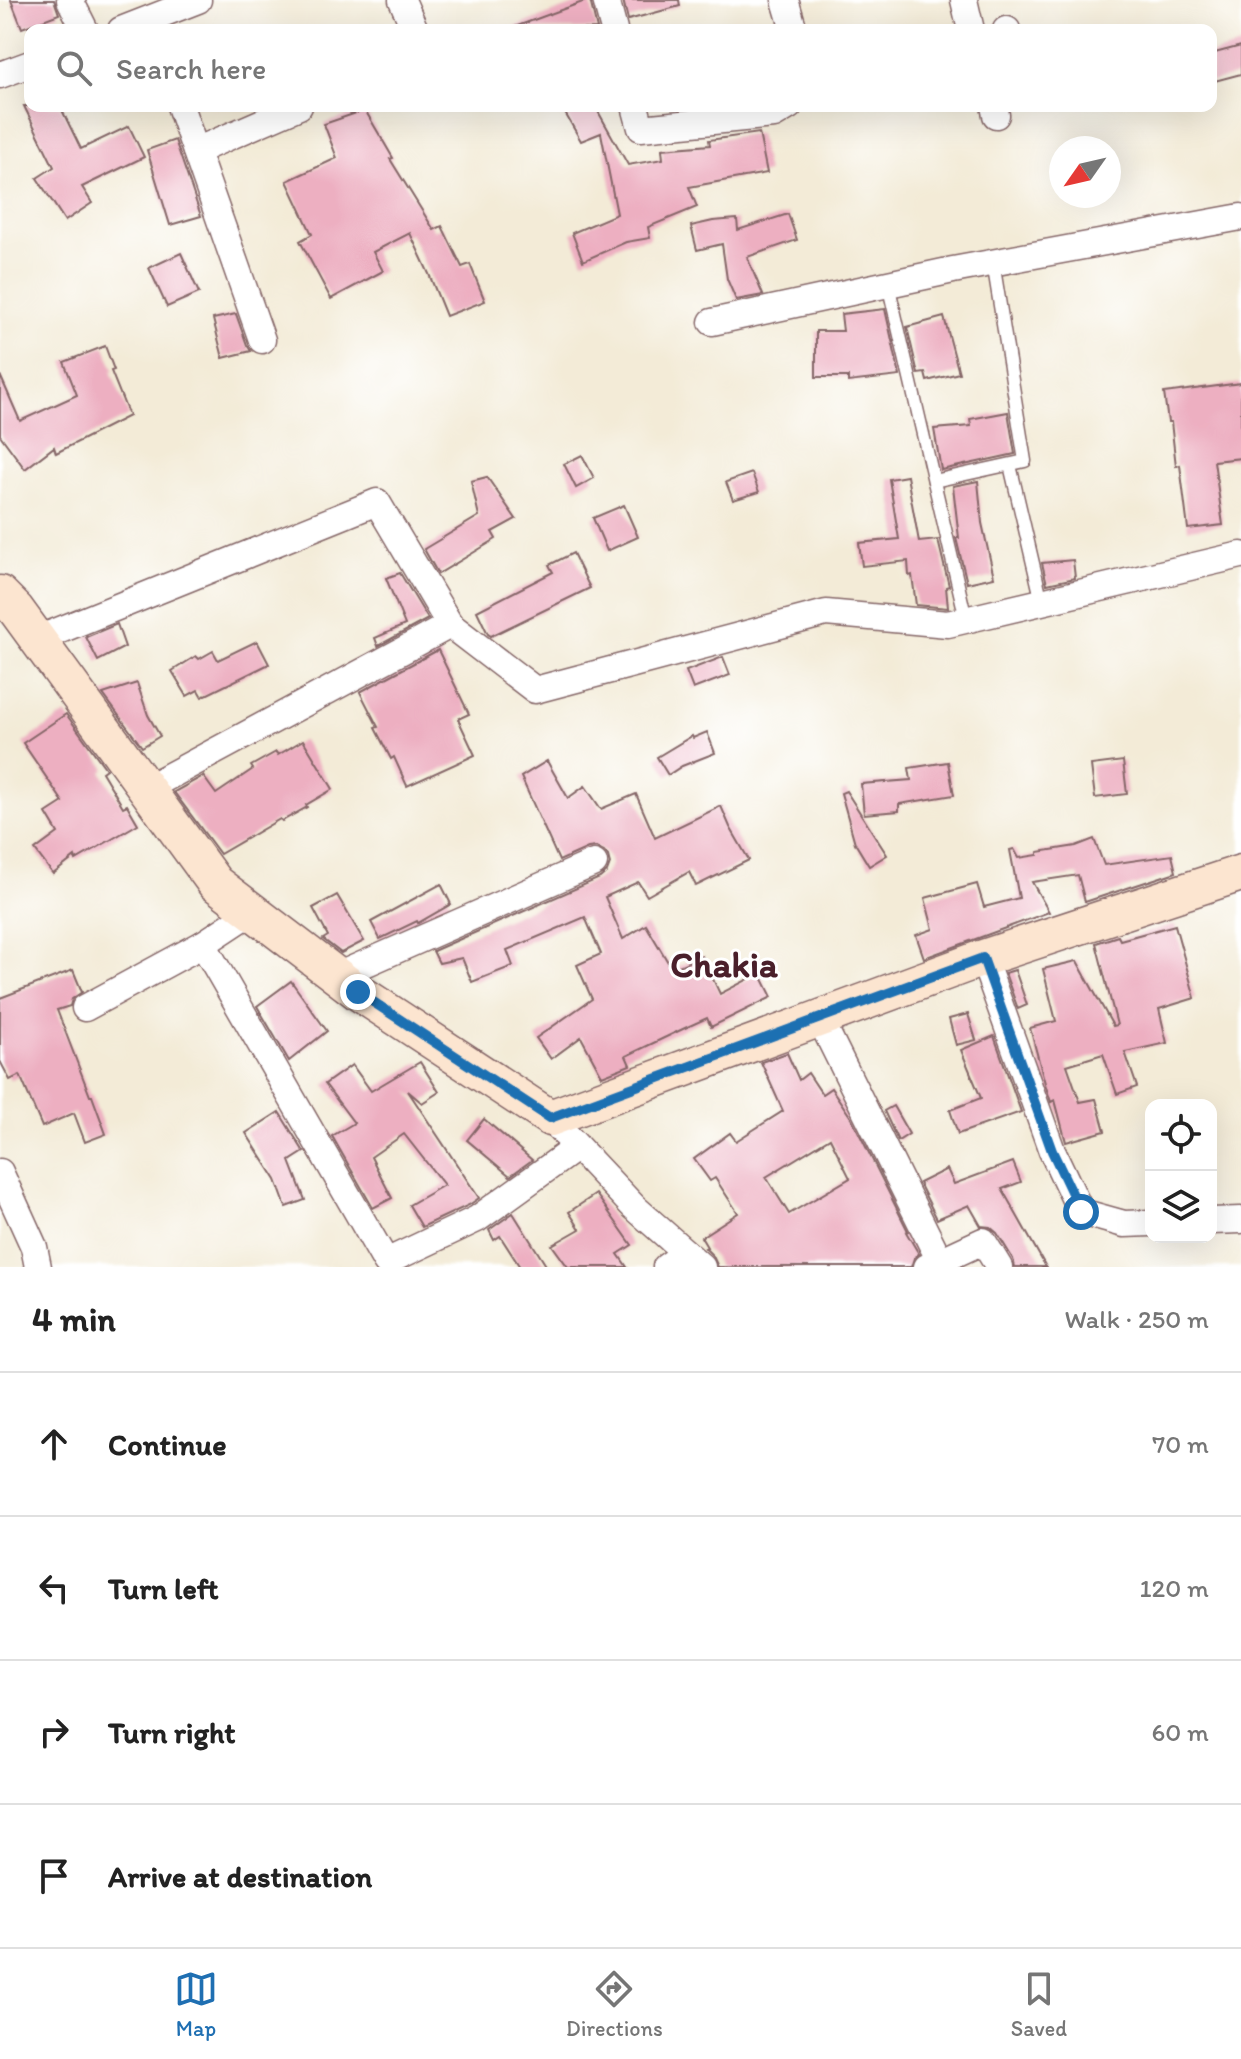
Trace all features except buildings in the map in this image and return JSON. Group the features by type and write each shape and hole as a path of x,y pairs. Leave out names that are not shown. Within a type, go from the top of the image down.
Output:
{"street":[{"path":"70,0 82,24"},
{"path":"152,24 198,0"},
{"path":"606,0 612,24"},
{"path":"785,0 792,24"},
{"path":"964,0 970,24"},
{"path":"407,1 413,24"},
{"path":"0,75 24,66"},
{"path":"182,112 262,340"},
{"path":"196,151 285,112"},
{"path":"637,112 641,128 774,115 779,112"},
{"path":"712,322 993,262 1241,217"},
{"path":"38,639 377,502 450,625 535,690 826,613 948,624 1241,555"},
{"path":"0,594 38,639 215,883 337,976 550,1118 685,1262"},
{"path":"147,788 450,625"},
{"path":"337,976 594,863"},
{"path":"550,1118 983,958 1241,873"},
{"path":"85,1008 203,944 253,911"},
{"path":"203,944 386,1262 477,1219 577,1147"},
{"path":"983,958 1052,1151 1081,1212 1124,1224 1145,1223"},
{"path":"820,1019 934,1264 983,1241 999,1267"},
{"path":"0,1172 34,1247 38,1267"},
{"path":"1217,1221 1241,1220"}],"lane":[{"path":"934,481 1025,461 993,262"},
{"path":"888,284 966,619"},
{"path":"1010,465 1042,602"}],"district":[{"name":"Chakia","path":"724,964"}],"route":[{"path":"358,992 550,1118 983,958 1052,1151 1081,1212"}]}
